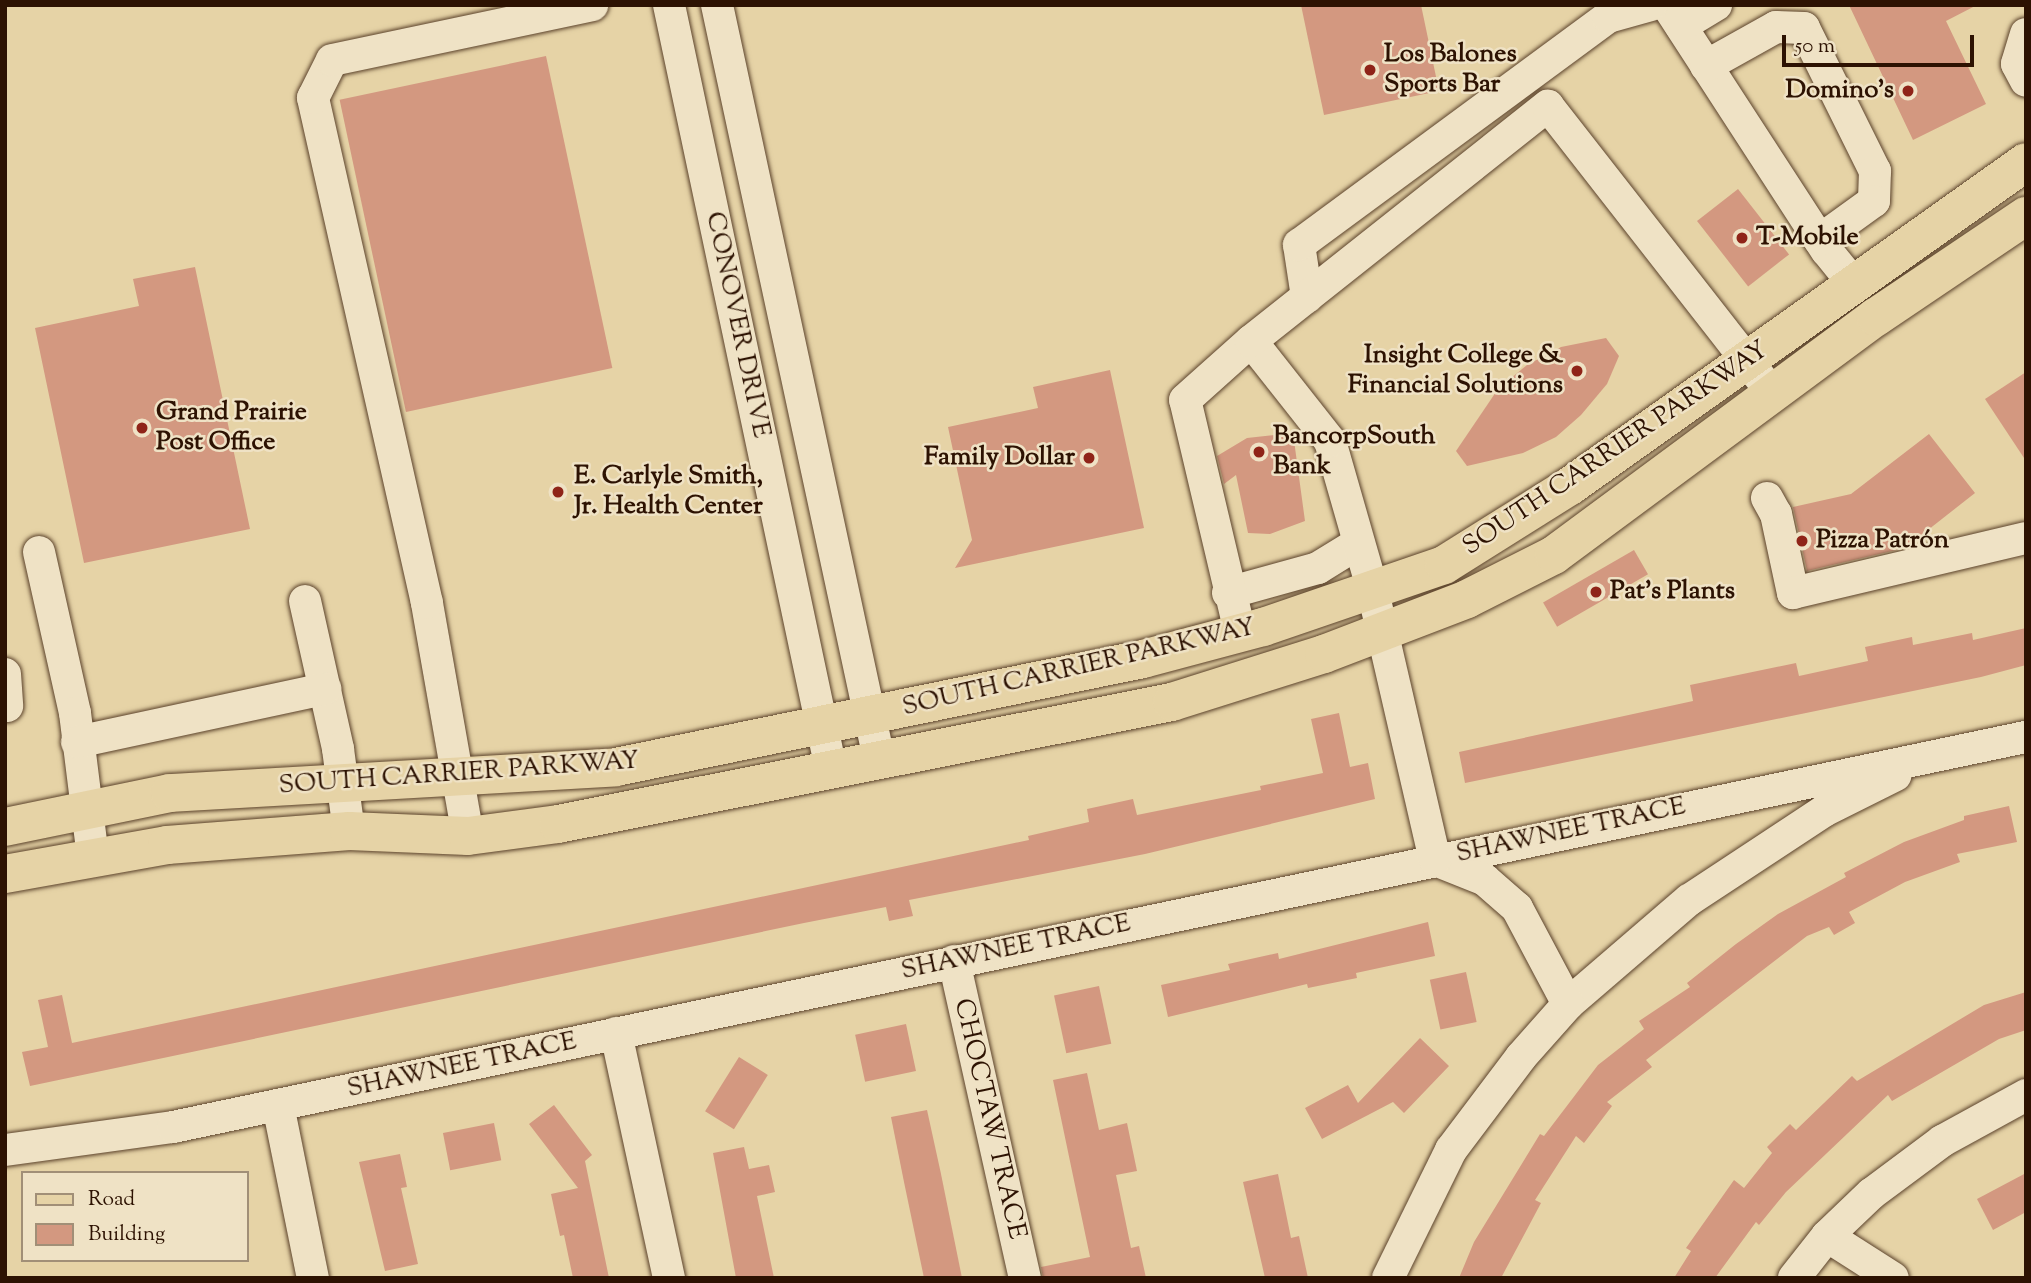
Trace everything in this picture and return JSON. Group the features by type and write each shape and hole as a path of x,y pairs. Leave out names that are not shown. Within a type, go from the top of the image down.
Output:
{"main road":[{"name":"SOUTH CARRIER PARKWAY","path":"5,827 170,793 457,779 616,767 1143,659 1373,590 1444,565 1570,486 2026,162"},
{"name":"SOUTH CARRIER PARKWAY","path":"5,874 167,845 349,831 468,836 558,824 1172,702 1383,632 1467,599 1554,555 1772,393 2026,216"}],"street":[{"path":"468,836 427,603 313,98 332,60 592,5"},
{"name":"CONOVER DRIVE","path":"669,5 831,769"},
{"name":"CONOVER DRIVE","path":"717,5 879,759"},
{"path":"1307,297 1300,245 1608,17 1651,5"},
{"path":"1716,5 1674,16 1820,240 1853,284"},
{"path":"1706,66 1776,27 1804,29 1875,171 1874,201 1820,240"},
{"path":"2026,34 2017,64 2026,81"},
{"path":"1530,77 1548,106 1750,359 1772,393"},
{"path":"1240,632 1228,593 1185,400 1251,341 1548,106"},
{"path":"1251,341 1330,441 1357,544 1373,590 1435,860 1485,880 1517,908 1569,1004"},
{"path":"1767,498 1776,514 1793,593 2026,538"},
{"path":"1228,593 1318,568 1357,544"},
{"path":"39,552 75,713 93,858"},
{"path":"305,601 325,689 349,831"},
{"path":"5,674 7,706"},
{"path":"77,742 325,689"},
{"name":"SHAWNEE TRACE","path":"5,1150 173,1127 2026,737"},
{"path":"1388,1278 1451,1150 1521,1058 1569,1004 1689,900 1825,811 1935,756"},
{"name":"CHOCTAW TRACE","path":"954,961 1025,1278"},
{"path":"616,1033 669,1278"},
{"path":"1794,1278 1827,1236 1871,1194 1942,1141 2026,1095"},
{"path":"278,1105 313,1278"},
{"path":"1827,1236 1893,1278"}],"building":[{"path":"1301,5 1421,5 1439,91 1324,115"},
{"path":"1849,5 1977,5 1946,21 1986,104 1913,140"},
{"path":"546,56 612,368 406,412 340,100"},
{"name":"T-Mobile","path":"1738,189 1789,254 1748,286 1697,221"},
{"name":"Grand Prairie Post Office","path":"195,267 250,529 84,563 35,328 139,306 133,279"},
{"name":"BancorpSouth Bank","path":"1606,338 1619,356 1607,384 1581,415 1556,437 1523,453 1467,466 1456,451 1498,389 1527,365 1561,347"},
{"path":"1110,370 1144,528 955,568 972,540 948,427 1038,408 1033,387"},
{"path":"2026,372 2026,461 1985,399"},
{"path":"1293,433 1305,521 1270,534 1248,533 1236,475 1224,484 1217,456 1247,438"},
{"path":"1929,434 1975,493 1905,548 1807,571 1793,507 1851,494"},
{"path":"1634,550 1648,574 1557,627 1543,602"},
{"path":"2026,628 2026,665 1981,677 1465,783 1459,752 1693,701 1690,685 1796,663 1799,676 1868,661 1865,647 1912,637 1913,645 1972,633 1973,640"},
{"path":"1339,713 1350,767 1368,763 1375,799 1145,854 909,900 913,916 889,921 886,907 30,1086 22,1052 48,1047 38,1000 62,995 72,1043 1029,840 1028,836 1089,822 1087,809 1133,799 1137,815 1261,790 1260,786 1323,773 1311,719"},
{"path":"2009,806 2017,842 1957,854 1960,862 1905,882 1849,912 1855,923 1834,935 1829,927 1807,936 1646,1060 1652,1067 1607,1102 1612,1106 1584,1143 1576,1136 1535,1200 1541,1203 1501,1278 1459,1278 1474,1242 1540,1134 1544,1136 1598,1065 1644,1029 1639,1021 1690,987 1687,983 1736,944 1778,914 1846,877 1844,873 1904,842 1964,820 1964,816"},
{"path":"1428,922 1435,956 1356,973 1357,978 1308,988 1307,984 1168,1017 1161,985 1230,970 1228,964 1278,953 1279,959"},
{"path":"1466,972 1477,1022 1440,1030 1430,980"},
{"path":"1099,986 1111,1044 1066,1053 1054,996"},
{"path":"2026,992 2026,1030 1999,1039 1892,1101 1888,1095 1786,1192 1759,1225 1756,1222 1715,1278 1674,1278 1691,1251 1686,1248 1734,1180 1744,1188 1772,1153 1767,1147 1790,1124 1796,1130 1852,1076 1857,1081 1984,1005"},
{"path":"906,1024 916,1071 865,1082 855,1035"},
{"path":"1420,1038 1449,1066 1404,1113 1393,1102 1322,1139 1305,1108 1348,1085 1358,1103"},
{"path":"739,1057 768,1075 734,1129 705,1111"},
{"path":"1087,1073 1099,1130 1127,1123 1137,1171 1116,1175 1131,1248 1139,1246 1146,1278 1043,1278 1041,1267 1090,1257 1053,1080"},
{"path":"554,1105 592,1155 585,1161 609,1278 573,1278 564,1235 560,1236 551,1194 578,1188 529,1124"},
{"path":"927,1110 962,1278 924,1278 904,1182 891,1117"},
{"path":"494,1123 501,1160 450,1170 443,1133"},
{"path":"744,1147 749,1169 769,1165 775,1192 757,1196 774,1278 736,1278 713,1153"},
{"path":"400,1154 407,1187 401,1188 418,1264 385,1271 359,1162"},
{"path":"2026,1173 2026,1212 1993,1230 1977,1199"},
{"path":"1278,1174 1291,1238 1299,1236 1308,1278 1265,1278 1243,1182"}],"place":[{"name":"Los Balones Sports Bar","path":"1370,70"},
{"name":"Domino's","path":"1908,91"},
{"name":"T-Mobile","path":"1742,238"},
{"name":"Insight College & Financial Solutions","path":"1577,371"},
{"name":"Grand Prairie Post Office","path":"142,428"},
{"name":"BancorpSouth Bank","path":"1259,452"},
{"name":"Family Dollar","path":"1089,458"},
{"name":"E. Carlyle Smith, Jr. Health Center","path":"558,492"},
{"name":"Pizza Patrón","path":"1802,541"},
{"name":"Pat's Plants","path":"1596,592"}]}
